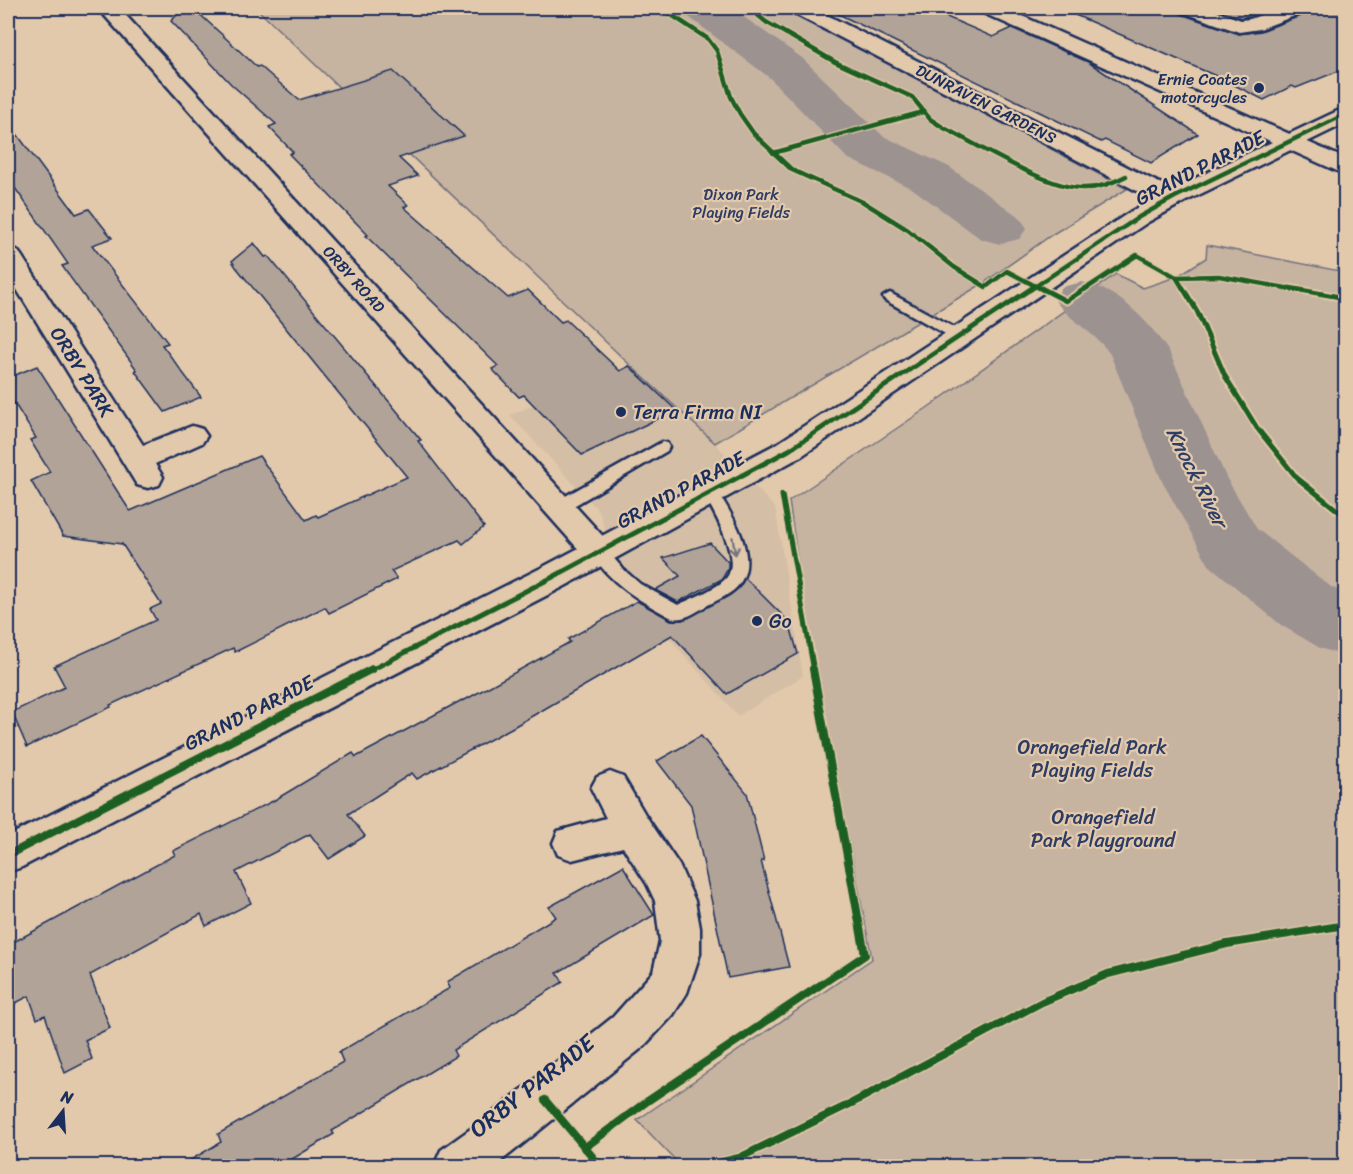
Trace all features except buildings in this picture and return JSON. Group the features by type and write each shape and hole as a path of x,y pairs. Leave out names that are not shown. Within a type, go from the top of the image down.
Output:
{"street":[{"name":"ORBY ROAD","path":"108,8 598,552"},
{"name":"DUNRAVEN GARDENS","path":"798,8 1141,184 1175,197"},
{"path":"988,8 1346,168"},
{"path":"1189,8 1239,26 1253,25 1298,8"},
{"name":"GRAND PARADE","path":"8,855 598,552 789,450 1139,218 1175,197 1346,114"},
{"name":"ORBY PARK","path":"8,255 17,288 143,469 192,436"},
{"name":"ORBY PARADE","path":"457,1167 545,1100 628,1032 646,1014 671,980 678,962 681,938 676,904 666,880 632,828 610,788"},
{"path":"572,843 632,828"}],"lane":[{"path":"890,297 961,337"},
{"path":"559,507 662,447"},
{"path":"598,552 612,570 637,593 678,614 734,581 738,570 735,543 728,523 711,493"}],"path":[{"path":"585,1148 646,1102 865,955 782,495"},
{"path":"705,1167 739,1158 852,1103 1042,1002 1108,974 1227,944 1346,925"},
{"path":"545,1100 597,1162 608,1167"}],"shaded area":[{"path":"630,365 715,443 775,508 803,676 738,716 624,587 599,511 510,415"}],"green space":[{"name":"Dixon Park Playing Fields","path":"256,8 785,8 1127,189 1053,234 982,284 715,443 630,365"},
{"name":"Orangefield Park Playing Fields","path":"1207,245 1345,272 1345,1166 681,1166 637,1120 872,959 807,624 789,501 927,408 1116,274 1143,288 1176,277 1206,258"}],"waterway":[{"name":"Knock River","path":"704,8 786,68 865,147 931,178 1000,228"},
{"name":"Knock River","path":"1082,299 1124,331 1139,352 1195,481 1233,547 1306,606 1346,628"}],"cycle path":[{"path":"661,8 708,39 717,51 731,97 740,114 754,134 792,170 865,203 908,230 954,267 986,287 1007,271 1066,301 1137,255 1176,277 1197,311 1225,376 1257,428 1297,478 1346,517"},
{"path":"749,8 766,22 835,62 912,97 930,119 944,128 1039,176 1053,182 1081,188 1095,188 1126,176"},
{"path":"773,153 923,112"},
{"path":"8,855 553,577 789,450 1139,217 1175,197 1346,114"},
{"path":"1176,277 1219,276 1346,298"},
{"path":"584,1148 646,1102 865,955 782,495"},
{"path":"705,1166 739,1158 852,1103 1042,1002 1108,974 1227,944 1346,925"},
{"path":"545,1100 597,1162 607,1166"}],"place":[{"name":"Ernie Coates motorcycles","path":"1259,88"},
{"name":"Terra Firma NI","path":"621,412"},
{"name":"Go","path":"757,621"}],"park label":[{"name":"Orangefield Park Playground","path":"1103,828"}]}
